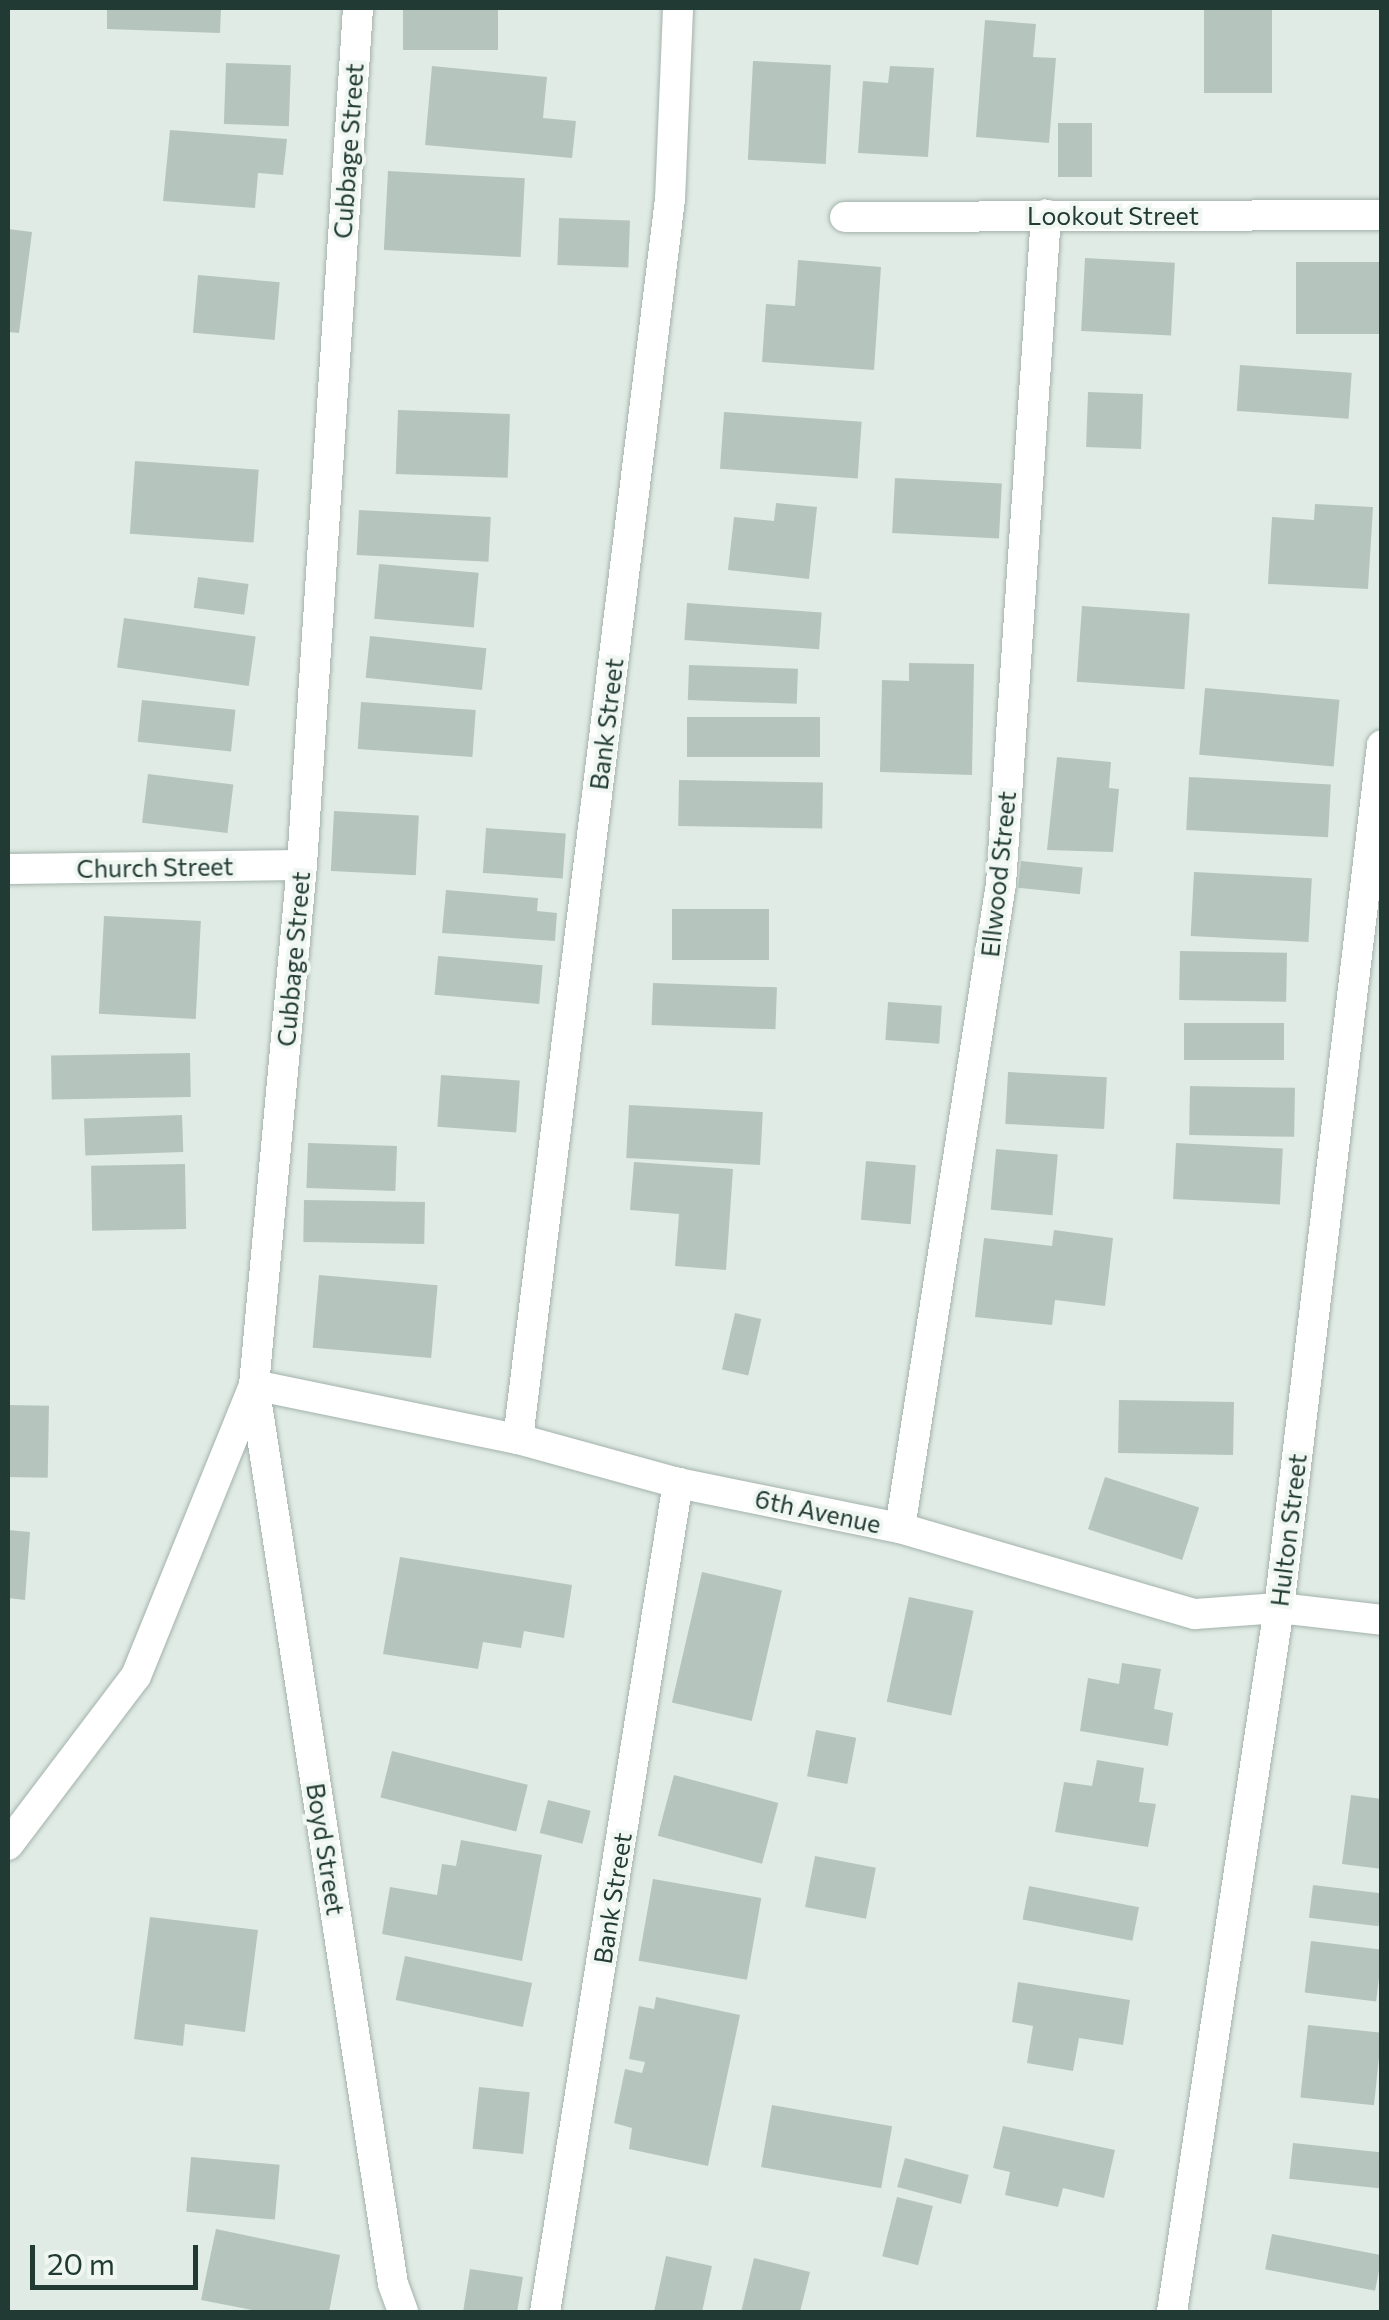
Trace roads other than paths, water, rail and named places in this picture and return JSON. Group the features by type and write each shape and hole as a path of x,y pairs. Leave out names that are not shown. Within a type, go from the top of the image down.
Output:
{"street":[{"name":"Cubbage Street","path":"8,1844 136,1676 254,1385 302,865 358,8"},
{"name":"Bank Street","path":"518,1439 670,200 678,8"},
{"name":"Ellwood Street","path":"900,1528 1001,884 1046,214"},
{"name":"Lookout Street","path":"845,217 1382,215"},
{"name":"Hulton Street","path":"1172,2312 1279,1608 1382,745"},
{"name":"Church Street","path":"8,868 302,865"},
{"name":"6th Avenue","path":"254,1385 518,1439 678,1482 900,1528 1195,1614 1279,1608 1382,1620"},
{"name":"Boyd Street","path":"254,1385 392,2284 403,2312"},
{"name":"Bank Street","path":"545,2312 678,1482"}]}
